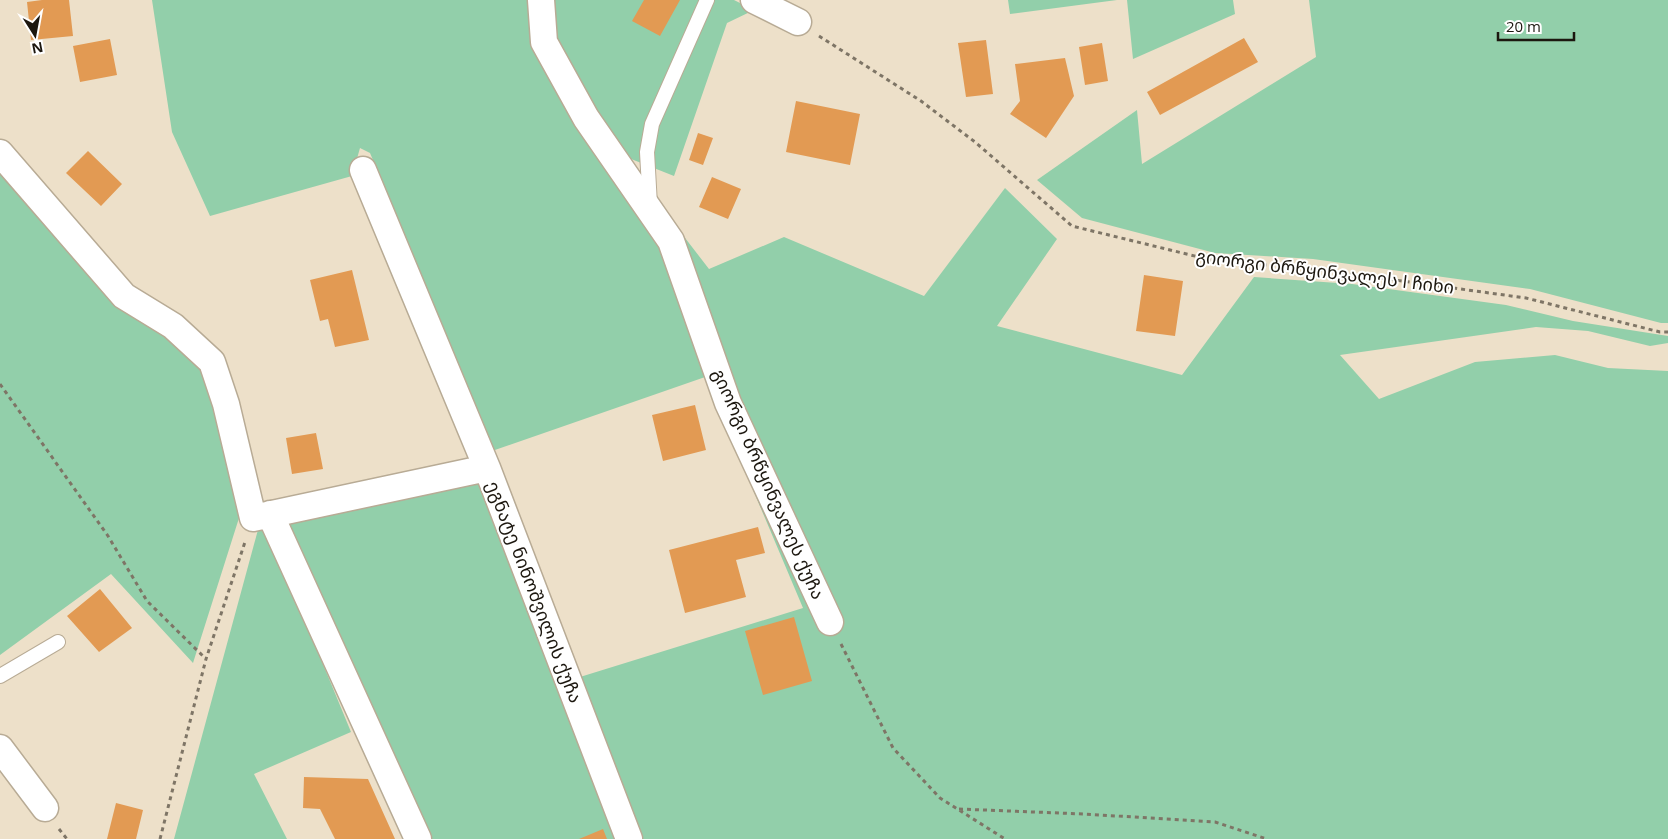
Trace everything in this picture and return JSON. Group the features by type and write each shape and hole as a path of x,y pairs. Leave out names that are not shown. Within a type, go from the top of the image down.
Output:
{"street":[{"name":"გიორგი ბრწყინვალეს ქუჩა","path":"541,0 544,42 586,118 671,241 728,403 830,622"},
{"path":"754,0 798,22"},
{"path":"0,153 124,296 173,326 212,362 261,516 418,839"},
{"path":"363,170 487,468"},
{"name":"ეგნატე ნინოშვილის ქუჩა","path":"261,516 487,468 629,839"},
{"path":"0,748 44,808"}],"lane":[{"path":"650,210 647,152 652,124 707,0"},
{"path":"0,676 58,642"}],"path":[{"name":"გიორგი ბრწყინვალეს I ჩიხი","path":"798,22 921,101 975,142 1072,226 1211,260 1322,270 1526,298 1660,332 1668,332"},
{"path":"0,384 108,536 147,601 206,659"},
{"path":"160,839 206,659 261,516"},
{"path":"830,622 893,748 940,798 1006,839"},
{"path":"959,809 1215,822 1267,839"}],"green space":[{"path":"152,0 531,0 533,47 709,269 784,237 924,296 1005,188 1057,239 997,326 1182,375 1254,277 1352,284 1506,305 1573,321 1668,336 1668,343 1650,346 1588,331 1536,327 1340,355 1379,399 1475,362 1555,355 1608,368 1668,371 1668,839 430,839 283,523 480,482 580,677 803,608 721,414 708,376 492,451 411,249 370,153 360,148 352,176 210,216 172,132"},
{"path":"550,0 734,0 754,10 727,23 674,176 621,155 553,43"},
{"path":"1008,0 1117,0 1010,14"},
{"path":"1127,0 1233,0 1235,14 1133,59"},
{"path":"1309,0 1668,0 1668,323 1661,323 1530,289 1313,259 1215,253 1082,218 1037,180 1137,110 1142,164 1316,57"},
{"path":"0,173 116,307 172,339 206,371 239,518 193,663 111,574 0,655"},
{"path":"259,526 266,526 351,732 254,774 287,839 174,839"}],"building":[{"path":"69,0 73,36 31,40 27,2"},
{"path":"644,0 680,0 660,36 632,21"},
{"path":"1244,38 1258,62 1160,115 1147,92"},
{"path":"110,39 117,75 80,82 73,46"},
{"path":"986,40 993,94 966,97 958,43"},
{"path":"1102,43 1108,81 1085,85 1079,47"},
{"path":"1065,58 1074,96 1046,138 1010,114 1020,101 1015,64"},
{"path":"796,101 860,114 850,165 786,152"},
{"path":"698,133 713,138 703,165 689,160"},
{"path":"88,151 122,184 101,206 66,173"},
{"path":"712,177 741,189 728,219 699,207"},
{"path":"352,270 369,340 335,347 328,319 320,321 310,280"},
{"path":"1144,275 1183,281 1175,336 1136,331"},
{"path":"695,405 706,450 663,461 652,415"},
{"path":"316,433 323,469 292,474 286,438"},
{"path":"758,527 765,553 736,560 746,597 685,613 669,550"},
{"path":"100,589 132,628 99,652 67,616"},
{"path":"794,617 812,681 763,695 745,631"},
{"path":"304,777 368,779 395,839 335,839 320,809 303,808"},
{"path":"116,803 143,810 136,839 107,839"},
{"path":"603,829 607,839 579,839"}]}
